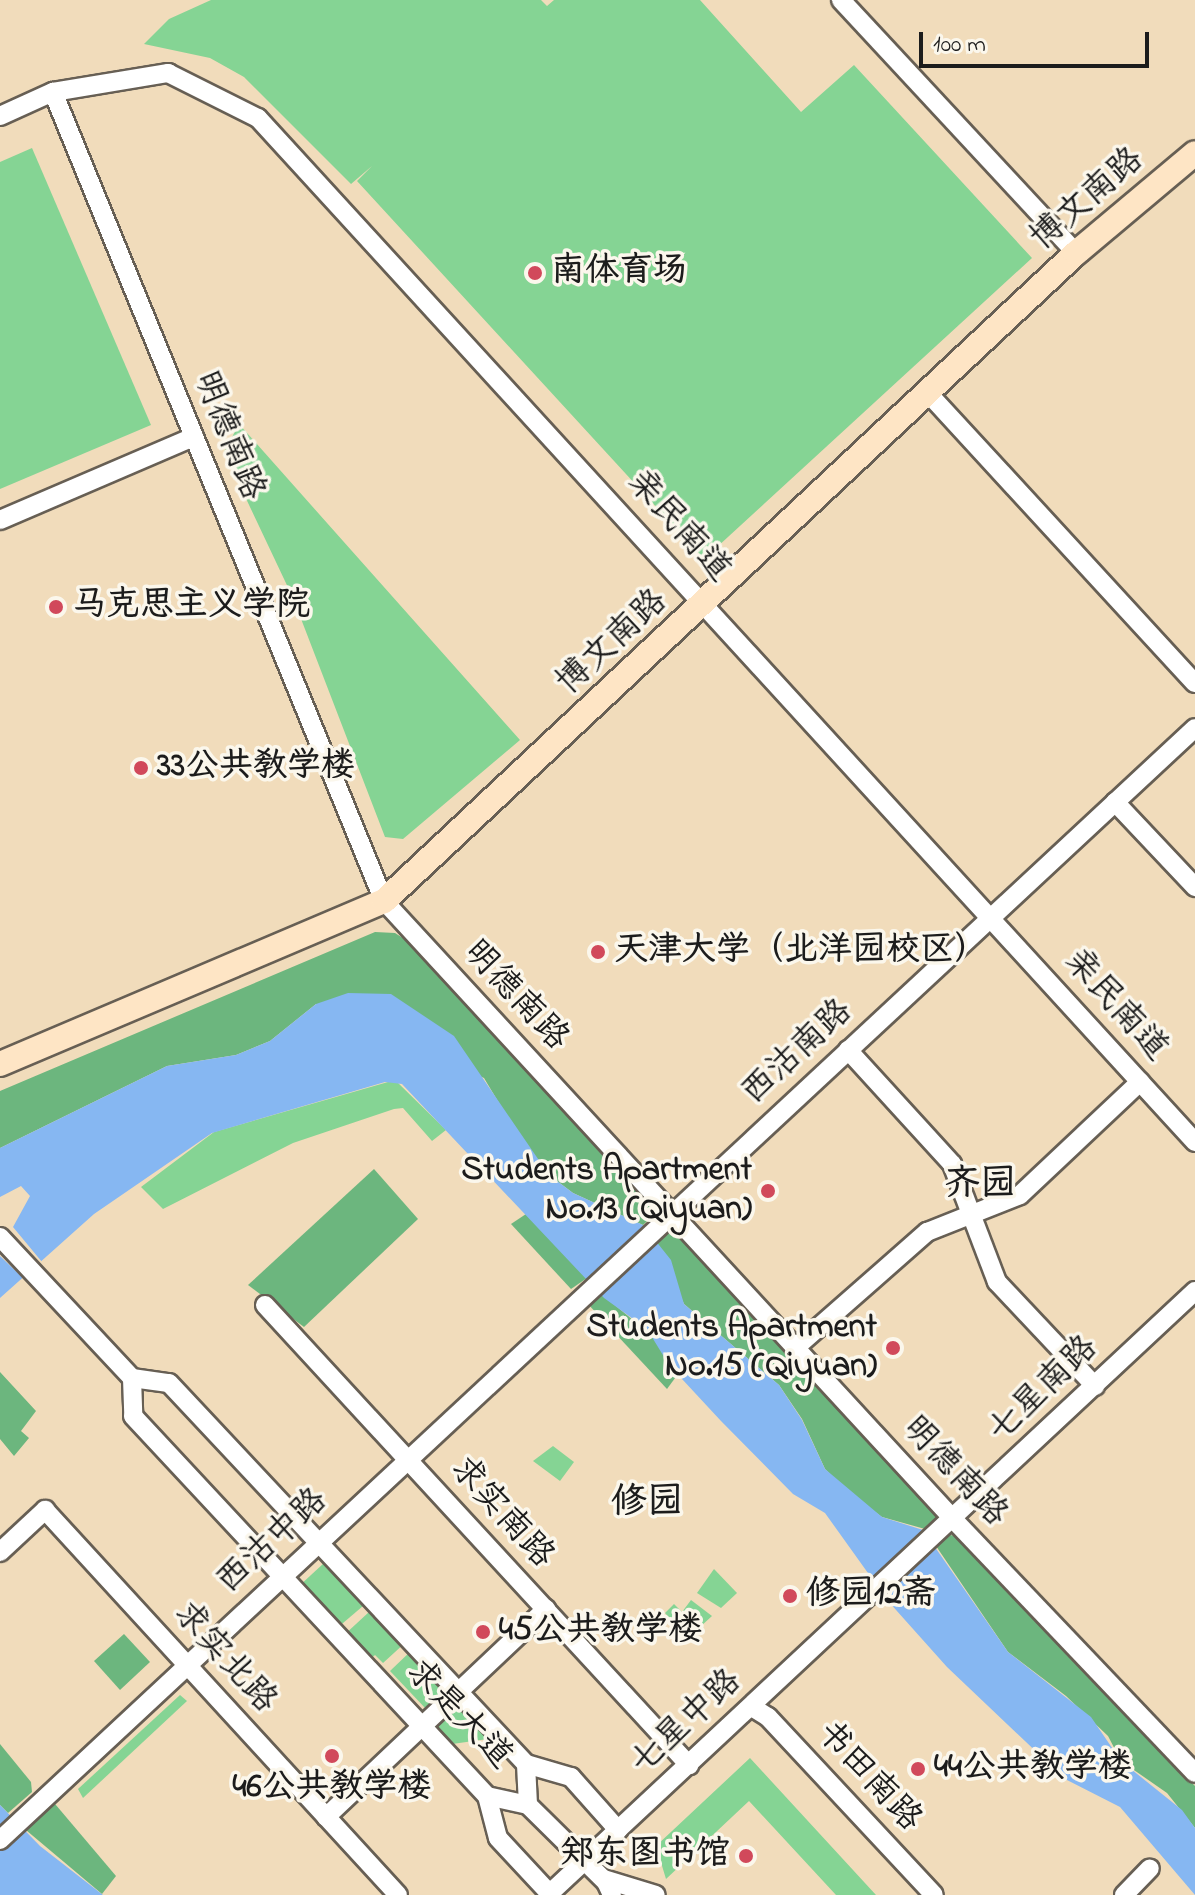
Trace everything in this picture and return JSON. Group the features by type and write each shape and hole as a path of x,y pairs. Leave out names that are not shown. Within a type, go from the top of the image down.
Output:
{"street":[{"path":"841,0 1076,253"},
{"name":"亲民南道","path":"0,116 53,92 168,73 258,118 1195,1142"},
{"name":"明德南路","path":"53,92 384,901 954,1520 1195,1773"},
{"name":"博文南路","path":"0,1064 384,901 705,604 1076,253 1195,153"},
{"path":"928,393 1195,683"},
{"path":"0,520 194,437"},
{"name":"西沽南路","path":"589,1291 1195,728"},
{"path":"1115,802 1195,887"},
{"path":"848,1050 952,1164 997,1282 1095,1386"},
{"path":"795,1348 927,1232 1020,1195 1140,1082"},
{"path":"0,1237 132,1378"},
{"name":"西沽中路","path":"0,1840 589,1291"},
{"name":"七星南路","path":"937,1535 1195,1291"},
{"name":"求实南路","path":"265,1305 689,1765"},
{"name":"求是大道","path":"132,1378 169,1383 526,1764 528,1805 487,1796 133,1416 132,1378"},
{"name":"求实北路","path":"0,1552 45,1510 398,1895"},
{"name":"七星中路","path":"549,1894 937,1535"},
{"path":"326,1817 546,1609"},
{"name":"书田南路","path":"752,1707 768,1717 934,1895"},
{"path":"526,1764 571,1777 618,1830"},
{"path":"487,1796 498,1838 549,1894"},
{"path":"528,1805 608,1887 656,1895"},
{"path":"1124,1895 1150,1868"}],"green space":[{"path":"211,0 541,0 547,6 554,0 700,0 801,112 854,65 1032,258 704,559 357,181 372,166 351,184 244,77 210,58 144,44 169,19"},
{"path":"32,148 151,425 0,489 0,162"},
{"path":"239,424 520,740 403,839 385,837 293,598 224,452"},
{"path":"375,932 395,933 406,940 658,1211 643,1225 573,1193 549,1175 521,1140 484,1078 316,1004 270,1041 236,1055 167,1066 0,1148 0,1091"},
{"path":"395,1080 446,1130 432,1141 403,1108 394,1109 293,1143 163,1209 141,1187 214,1132"},
{"path":"374,1169 418,1219 304,1327 248,1285"},
{"path":"526,1214 587,1278 571,1289 511,1224"},
{"path":"670,1221 941,1514 925,1529 882,1517 849,1493 825,1469 802,1419 779,1385 684,1304 654,1237"},
{"path":"599,1292 656,1339 678,1374 667,1389 587,1303"},
{"path":"0,1372 36,1411 21,1431 29,1438 14,1456 0,1439"},
{"path":"553,1446 574,1462 560,1481 533,1461"},
{"path":"949,1535 960,1536 1195,1786 1195,1828 1167,1793 1121,1761 1108,1736 1066,1696 1008,1652 936,1546"},
{"path":"324,1563 363,1606 336,1629 298,1587"},
{"path":"714,1569 737,1593 721,1608 697,1593"},
{"path":"691,1600 712,1616 688,1638 665,1613 674,1604 682,1612"},
{"path":"369,1612 379,1623 385,1619 406,1642 383,1663 375,1655 367,1662 343,1636"},
{"path":"124,1634 150,1662 120,1690 94,1661"},
{"path":"413,1649 449,1690 427,1710 390,1671"},
{"path":"180,1695 187,1701 83,1798 78,1789"},
{"path":"461,1699 495,1738 445,1745 430,1727"},
{"path":"0,1744 31,1782 32,1792 8,1813 0,1805"},
{"path":"750,1758 876,1895 836,1895 749,1801 666,1879 656,1846"},
{"path":"50,1798 116,1876 102,1894 20,1825"}],"water":[{"path":"348,993 391,994 454,1036 549,1175 573,1193 643,1225 671,1260 684,1304 779,1385 802,1420 825,1469 882,1517 923,1530 1008,1652 1091,1717 1121,1761 1182,1810 1195,1828 1195,1895 1120,1807 1065,1779 947,1667 888,1601 825,1513 793,1494 721,1421 669,1365 647,1329 604,1298 402,1084 385,1082 212,1133 94,1214 0,1298 0,1148 167,1066 236,1055 270,1041 316,1004"},
{"path":"0,1805 40,1846 103,1895 0,1895"}],"pier":[{"path":"21,1186 30,1196 13,1227 42,1262 57,1252 10,1294 23,1278 0,1256 0,1197"}],"place":[{"name":"南体育场","path":"535,273"},
{"name":"马克思主义学院","path":"56,607"},
{"name":"33公共教学楼","path":"141,768"},
{"name":"天津大学（北洋园校区）","path":"598,952"},
{"name":"Students Apartment No.13 (Qiyuan)","path":"768,1191"},
{"name":"Students Apartment No.15 (Qiyuan)","path":"893,1348"},
{"name":"修园12斋","path":"790,1596"},
{"name":"45公共教学楼","path":"483,1632"},
{"name":"46公共教学楼","path":"332,1756"},
{"name":"44公共教学楼","path":"918,1769"},
{"name":"郑东图书馆","path":"746,1856"}],"district":[{"name":"齐园","path":"980,1186"},
{"name":"修园","path":"647,1504"}]}
